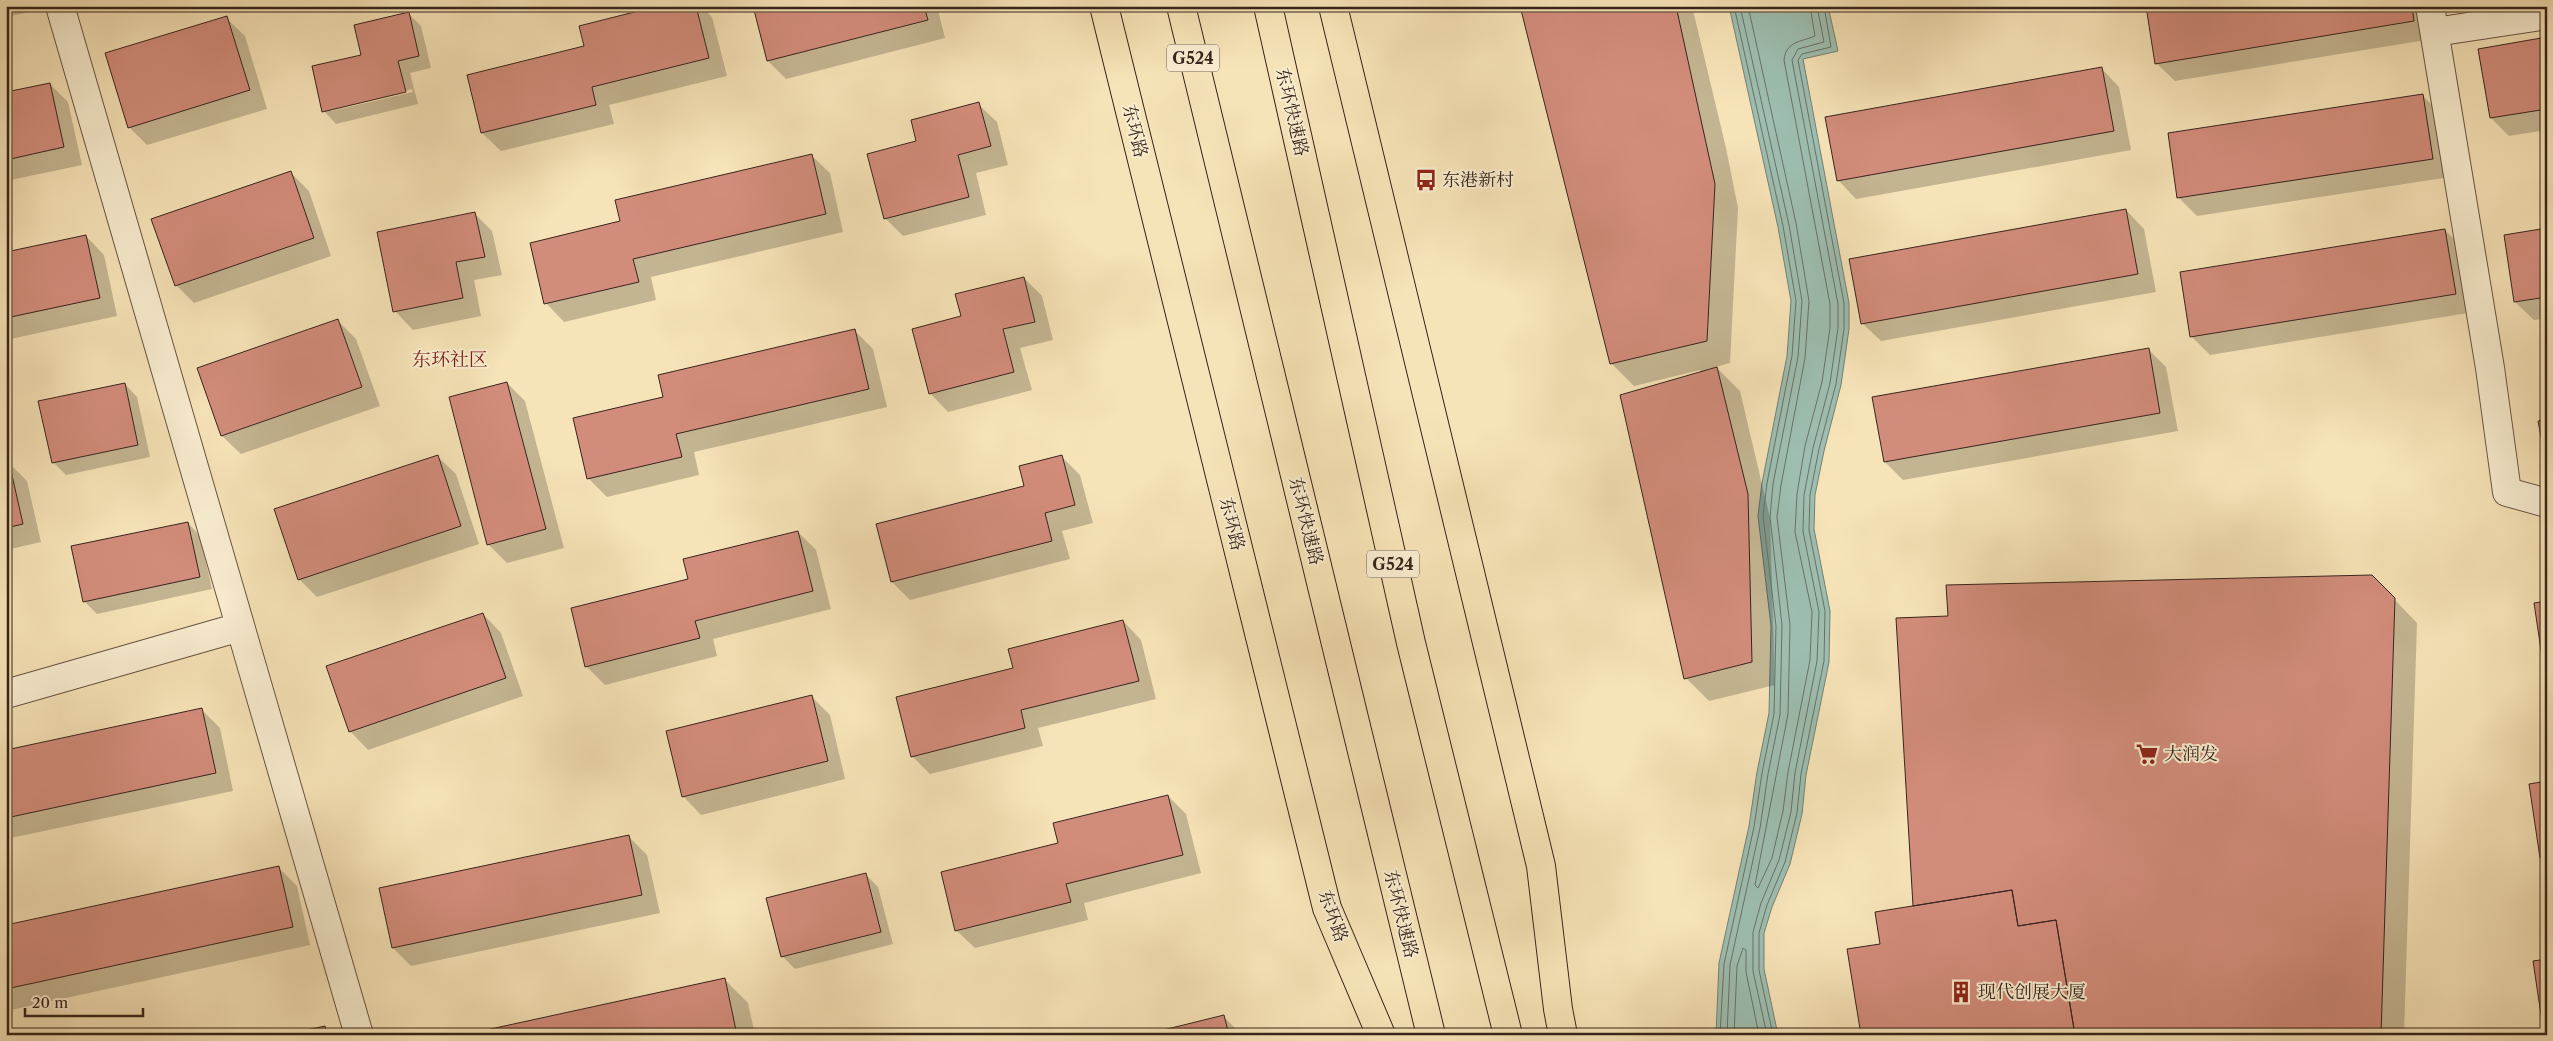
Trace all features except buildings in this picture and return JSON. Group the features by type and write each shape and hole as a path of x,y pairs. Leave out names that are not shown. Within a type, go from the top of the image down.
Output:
{"main road":[{"name":"东环路","path":"1104,6 1327,908 1381,1035"},
{"name":"东环快速路","path":"1181,6 1431,1035"},
{"name":"东环快速路","path":"1268,6 1411,643 1508,1035"},
{"path":"1333,6 1541,866 1558,1010 1564,1035"}],"street":[{"path":"60,6 359,1035"},
{"path":"2430,6 2490,368 2508,492 2547,503"},
{"path":"2435,32 2547,15"},
{"path":"6,694 240,627"}],"water":[{"path":"1729,6 1828,6 1838,51 1803,59 1849,303 1849,329 1841,385 1815,495 1814,529 1830,611 1829,662 1806,775 1802,814 1790,864 1772,907 1764,933 1764,969 1778,1035 1716,1035 1719,963 1749,826 1757,772 1769,713 1771,626 1758,516 1762,483 1787,356 1791,301 1778,227"}],"place":[{"name":"东港新村","path":"1426,180"},
{"name":"大润发","path":"2147,754"},
{"name":"现代创展大厦","path":"1961,992"}],"district":[{"name":"东环社区","path":"450,359"}]}
